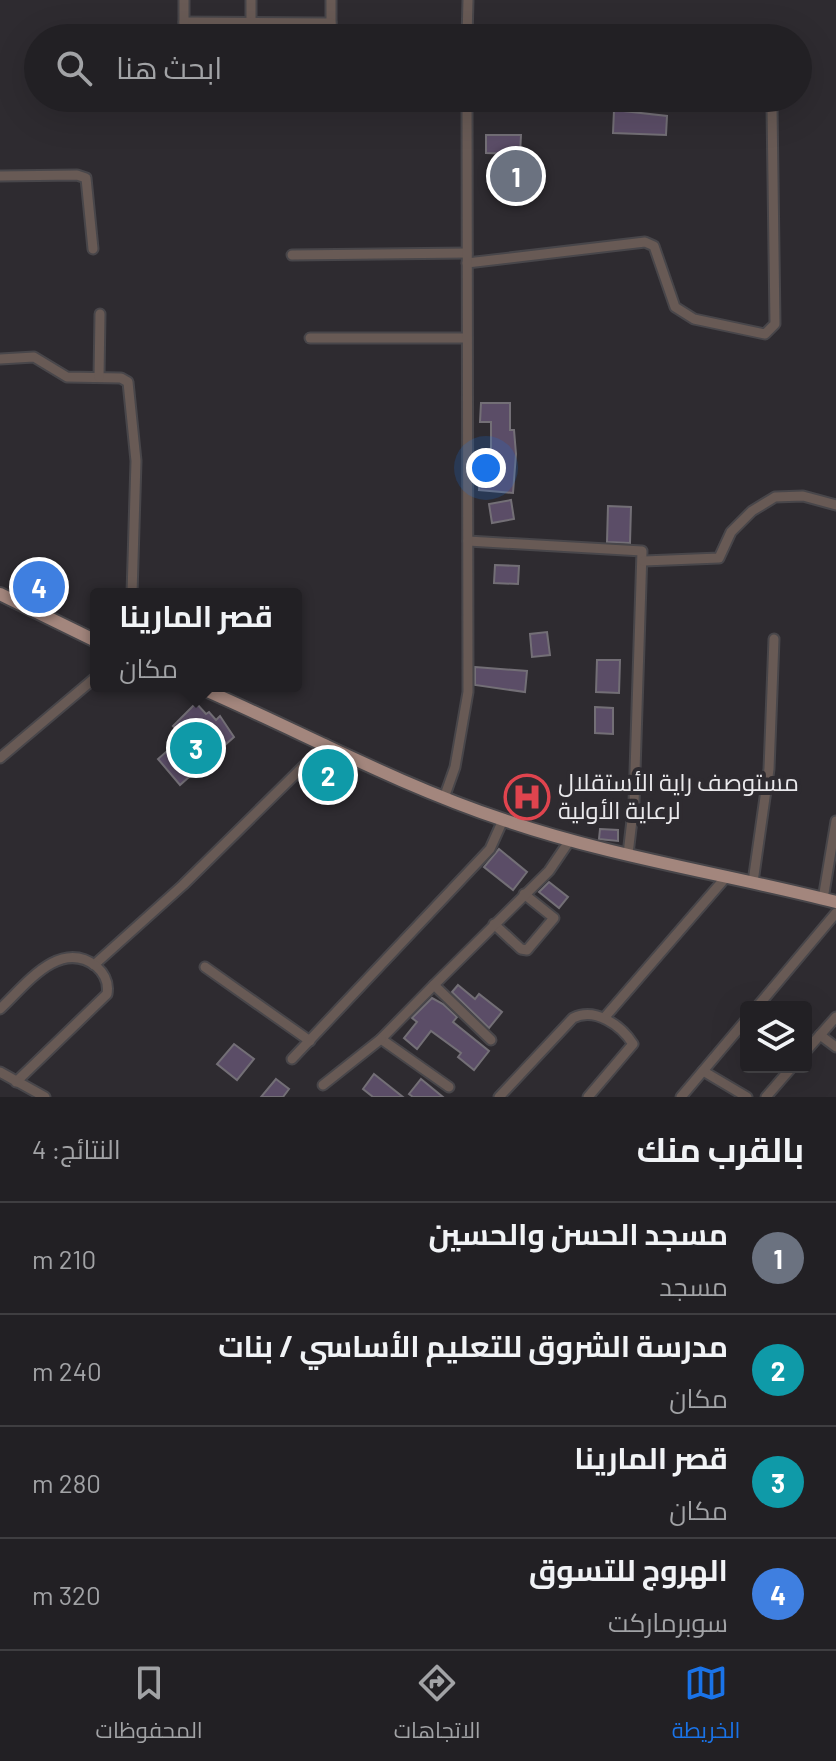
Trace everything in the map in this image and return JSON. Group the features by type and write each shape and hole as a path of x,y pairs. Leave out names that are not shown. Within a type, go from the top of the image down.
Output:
{"main road":[{"path":"0,594 90,638"},
{"path":"209,692 444,798 503,820 570,840 830,900"}],"street":[{"path":"184,0 184,22 331,23 331,0"},
{"path":"251,0 251,22"},
{"path":"467,24 468,0"},
{"path":"444,798 468,708 467,112"},
{"path":"292,255 467,258 645,242 654,246 675,307 694,319 765,334 775,324 772,112"},
{"path":"0,176 77,175 86,178 93,249"},
{"path":"99,377 100,314"},
{"path":"310,338 467,338"},
{"path":"0,359 34,357 67,377 121,378 131,388 136,461 132,588"},
{"path":"644,561 719,558 731,532 752,511 775,497 803,496 836,505"},
{"path":"468,541 639,550 644,555 634,803 628,854"},
{"path":"753,882 769,769 774,639"},
{"path":"0,758 90,682"},
{"path":"94,965 194,874 326,744"},
{"path":"292,1059 490,849 503,820"},
{"path":"830,900 836,821"},
{"path":"323,1085 381,1039 558,860 570,840"},
{"path":"605,1017 727,876"},
{"path":"494,924 527,950 554,918 524,894"},
{"path":"762,1001 836,913"},
{"path":"0,1009 59,958 73,957 94,965 105,977 107,994 16,1082"},
{"path":"205,967 310,1041"},
{"path":"434,985 491,1040"},
{"path":"499,1097 576,1015 605,1017 631,1040 633,1048 588,1097"},
{"path":"812,1044 836,1017"},
{"path":"681,1097 740,1027"},
{"path":"820,1035 836,1047"},
{"path":"381,1039 449,1087"},
{"path":"703,1071 747,1097"},
{"path":"0,1072 45,1097"},
{"path":"766,1097 787,1073"}],"building":[{"path":"614,112 667,116 666,135 613,133"},
{"path":"486,135 521,135 520,154 486,153"},
{"path":"481,403 510,403 510,430 514,430 516,454 513,493 479,490 483,451 491,451 491,422 480,422"},
{"path":"511,500 514,519 492,523 489,504"},
{"path":"608,506 631,507 630,543 607,542"},
{"path":"495,565 519,566 518,584 494,583"},
{"path":"547,632 550,655 532,657 530,634"},
{"path":"597,660 620,660 619,693 596,692"},
{"path":"475,667 527,671 525,692 475,685"},
{"path":"196,703 216,720 220,716 234,737 180,785 158,759 183,737 173,726"},
{"path":"595,707 613,708 613,734 595,733"},
{"path":"325,755 352,777 345,791 340,786 329,798 305,775"},
{"path":"600,829 618,830 618,841 599,839"},
{"path":"499,849 527,872 513,890 484,867"},
{"path":"549,882 568,897 559,908 539,892"},
{"path":"458,985 475,999 479,994 502,1012 489,1028 452,992"},
{"path":"432,998 457,1017 453,1022 489,1051 474,1070 458,1057 461,1053 431,1031 417,1049 404,1038 417,1022 412,1018"},
{"path":"234,1044 254,1059 237,1080 217,1064"},
{"path":"374,1074 403,1097 373,1097 363,1089"},
{"path":"276,1079 289,1089 283,1097 261,1097"},
{"path":"421,1079 443,1097 413,1097 409,1094"}],"place":[{"name":"مسجد الحسن والحسين","path":"516,176"},
{"name":"الهروج للتسوق","path":"39,587"},
{"name":"قصر المارينا","path":"196,748"},
{"name":"مدرسة الشروق للتعليم الأساسي / بنات","path":"328,775"},
{"name":"مستوصف راية الأستقلال لرعاية الأولية","path":"527,797"}]}
